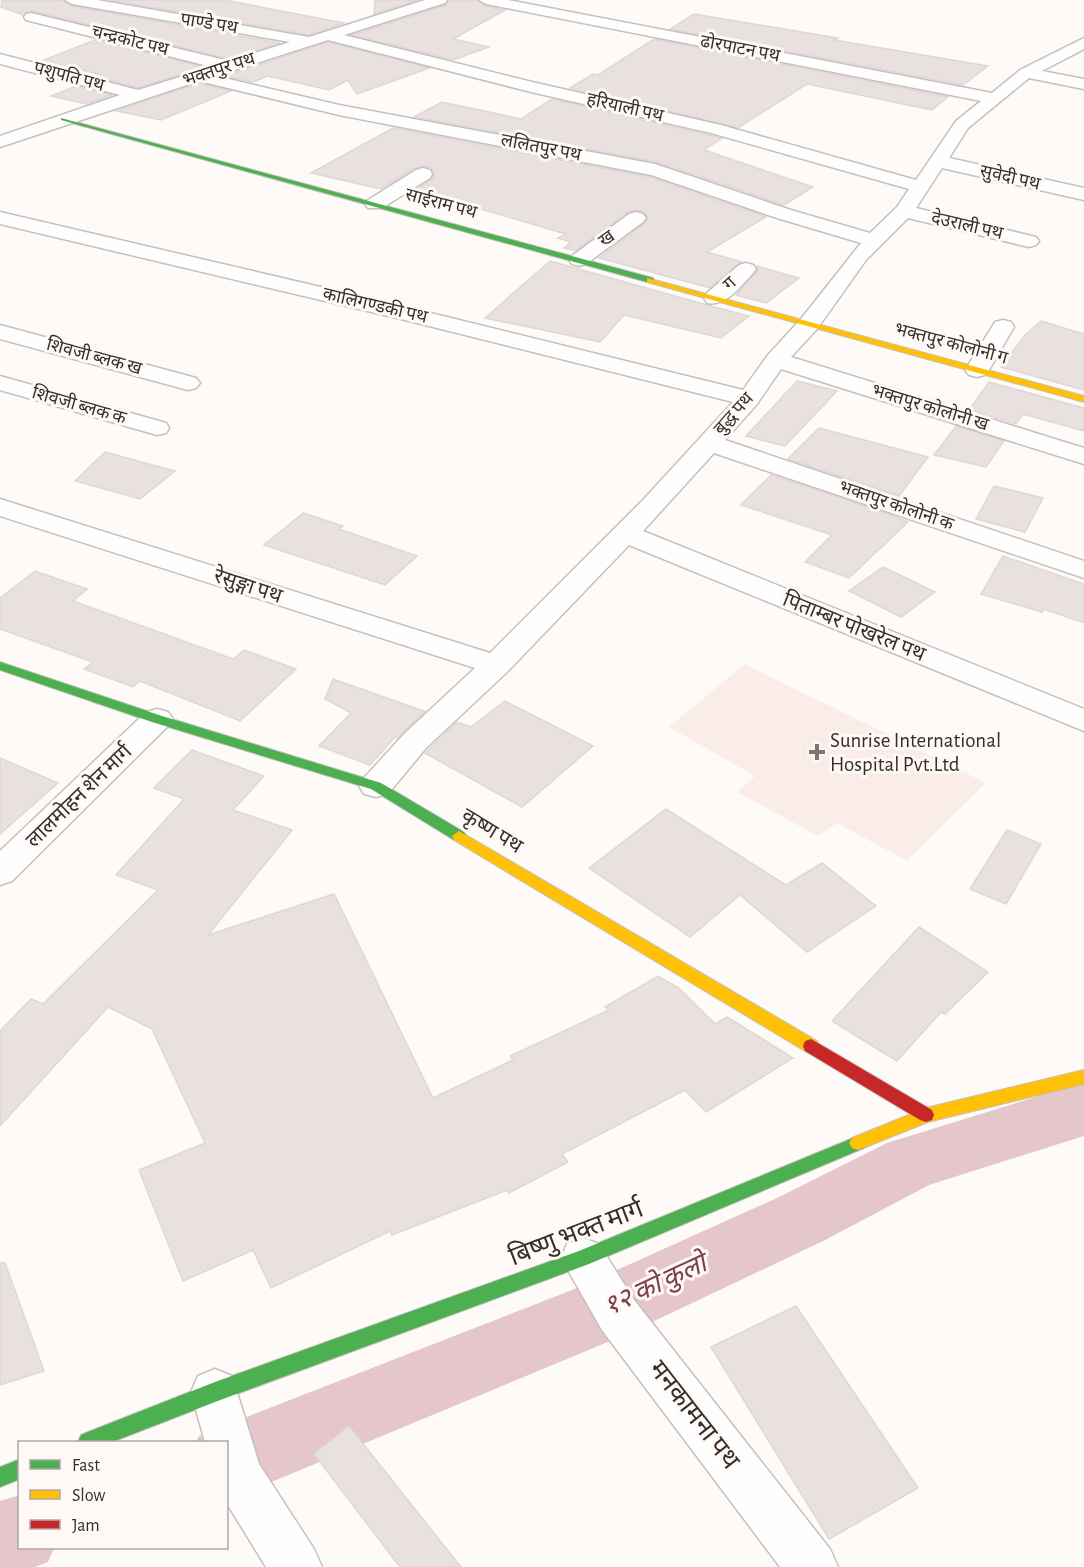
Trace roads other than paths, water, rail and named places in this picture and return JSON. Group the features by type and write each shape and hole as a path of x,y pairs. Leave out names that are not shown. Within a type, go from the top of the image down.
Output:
{"street":[{"name":"पाण्डे पथ","path":"72,0 319,38"},
{"name":"भक्तपुर पथ","path":"0,142 63,119 440,0"},
{"name":"ढोरपाटन पथ","path":"486,0 993,98"},
{"name":"चन्द्रकोट पथ","path":"31,17 229,66"},
{"name":"हरियाली पथ","path":"319,38 715,129 921,187"},
{"name":"बुद्ध पथ","path":"376,786 415,741 496,665 749,399 776,360 809,324 859,256 904,211 962,125 1026,73 1078,50"},
{"name":"पशुपति पथ","path":"0,59 138,95"},
{"path":"1026,73 1084,84"},
{"name":"ललितपुर पथ","path":"201,77 339,110 655,170 784,214 875,241"},
{"name":"साईराम पथ","path":"63,119 809,324"},
{"name":"सुवेदी पथ","path":"937,161 1084,194"},
{"path":"375,204 423,174"},
{"name":"देउराली पथ","path":"904,211 1029,241"},
{"name":"कालिगण्डकी पथ","path":"0,218 402,312 749,399"},
{"name":"ख","path":"579,260 636,218"},
{"name":"देउराली पथ","path":"1016,256 1044,224"},
{"name":"ग","path":"715,298 746,269"},
{"name":"भक्तपुर कोलोनी ग","path":"809,324 1084,399"},
{"path":"977,370 1003,327"},
{"name":"शिवजी ब्लक ख","path":"0,332 188,383"},
{"name":"भक्तपुर कोलोनी ख","path":"776,360 1084,456"},
{"name":"शिवजी ब्लक क","path":"0,383 157,428"},
{"name":"भक्तपुर कोलोनी क","path":"708,443 1084,570"},
{"name":"रेसुङ्गा पथ","path":"0,507 496,665"},
{"name":"पिताम्बर पोखरेल पथ","path":"624,533 1084,721"},
{"name":"कृष्ण पथ","path":"0,666 157,719 376,786 926,1115"},
{"name":"लालमोहन शेन मार्ग","path":"0,872 157,719"},
{"name":"बिष्णु भक्त मार्ग","path":"93,1441 215,1392 583,1258 926,1115 1084,1077"},
{"name":"मनकामना पथ","path":"583,1258 618,1315 812,1567"},
{"path":"215,1392 238,1475 296,1567"},
{"path":"0,1477 18,1470"}],"waterway":[{"name":"१२ को कुलो","path":"228,1462 602,1311 801,1219 910,1163 1084,1109"},
{"name":"१२ को कुलो","path":"0,1540 18,1535"}],"place":[{"name":"Sunrise International Hospital Pvt.Ltd","path":"817,752"}]}
